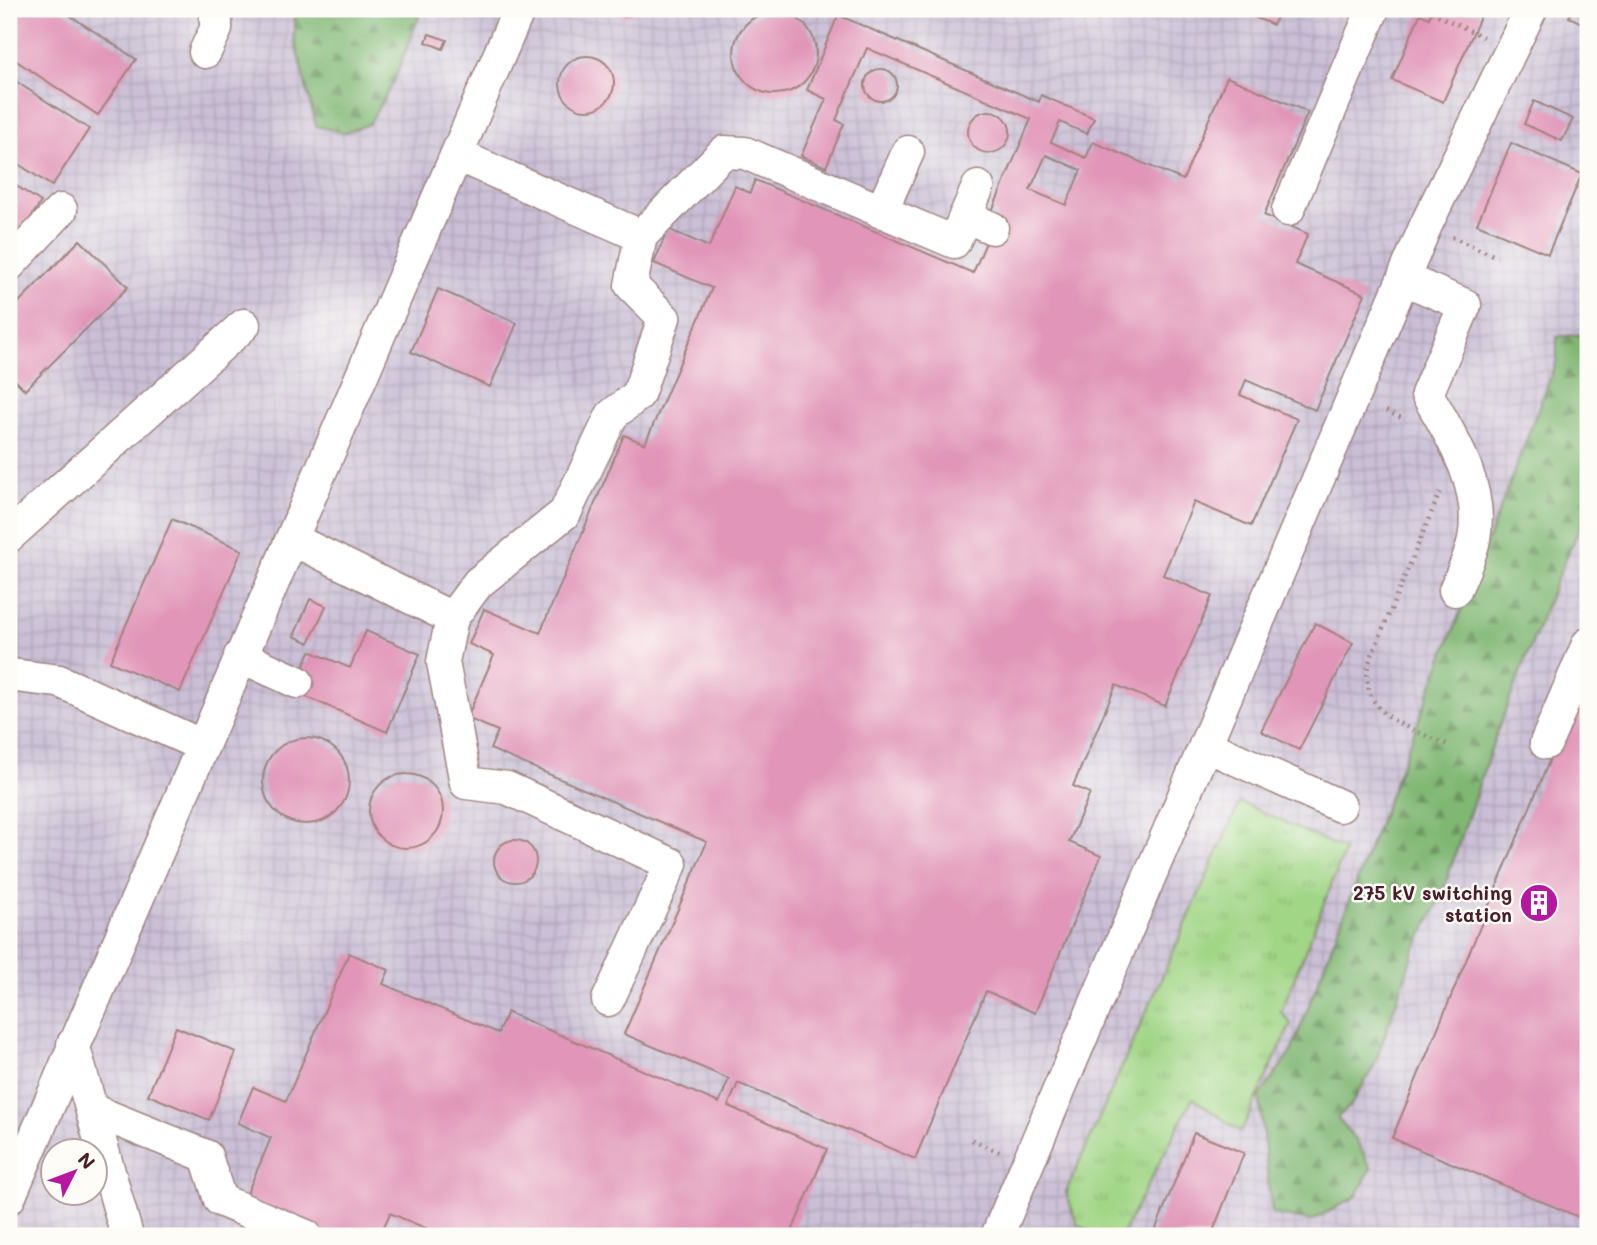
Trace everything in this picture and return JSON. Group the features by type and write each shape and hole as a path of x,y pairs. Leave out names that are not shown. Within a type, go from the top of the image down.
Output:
{"lane":[{"path":"205,52 216,29 216,9"},
{"path":"9,1198 519,9"},
{"path":"1289,210 1373,9"},
{"path":"997,1236 1426,225 1531,9"},
{"path":"608,1000 671,864 507,788 466,783 443,662 452,618 478,583 565,513 612,415 638,395 664,318 631,285 641,236 724,152 745,153 954,243 979,222 978,187"},
{"path":"881,212 908,152"},
{"path":"457,155 641,236"},
{"path":"9,265 61,209"},
{"path":"1404,279 1465,305 1427,394 1462,454 1476,525 1474,543 1455,590"},
{"path":"9,536 244,325"},
{"path":"292,539 452,618"},
{"path":"1546,743 1588,644"},
{"path":"240,656 297,682"},
{"path":"9,675 59,681 203,746"},
{"path":"1205,745 1340,806"},
{"path":"73,1044 127,1236"},
{"path":"92,1110 206,1156 220,1200 306,1236"}],"path":[{"path":"1386,411 1406,419"},
{"path":"1445,481 1366,677 1368,691 1382,713 1395,722 1449,745"}],"shaded area":[{"path":"9,9 1588,9 1588,1236 9,1236"}],"green space":[{"path":"295,9 422,9 394,81 369,124 344,133 316,126 294,39"},
{"path":"1584,334 1588,338 1588,398 1583,427 1588,434 1588,509 1558,576 1497,732 1439,902 1414,951 1374,1066 1351,1105 1337,1118 1356,1140 1371,1168 1356,1197 1311,1221 1272,1214 1259,1097 1291,1052 1557,360 1557,337"},
{"path":"1240,802 1345,850 1281,1012 1291,1024 1241,1132 1193,1098 1121,1236 1098,1236 1077,1224 1066,1192"}],"building":[{"path":"9,9 60,9 136,59 98,115 9,56"},
{"path":"607,9 644,9 625,17"},
{"path":"1235,9 1280,9 1273,25"},
{"path":"1433,9 1466,9 1481,15 1443,102 1392,80 1420,14 1429,18"},
{"path":"1572,9 1588,9 1588,26 1569,17"},
{"path":"775,12 791,15 804,24 813,37 816,53 813,69 804,82 791,91 775,94 759,91 746,82 737,69 734,53 737,37 746,24 759,15"},
{"path":"838,15 1039,102 1041,95 1094,118 1087,134 1060,122 1051,142 1086,158 1093,142 1183,180 1227,77 1308,112 1264,215 1308,234 1295,264 1365,294 1315,410 1246,380 1240,395 1297,419 1251,526 1194,502 1163,575 1212,596 1165,706 1116,685 1073,786 1090,793 1069,842 1101,856 1035,1013 986,991 915,1159 738,1083 728,1106 827,1149 790,1236 444,1236 390,1213 380,1236 336,1236 245,1198 271,1138 238,1123 253,1087 286,1101 349,953 389,970 383,984 498,1033 507,1012 719,1103 729,1079 624,1034 707,842 490,749 498,731 467,718 494,655 469,644 484,609 540,633 624,435 645,444 712,288 654,263 668,229 709,247 735,186 750,193 755,180 973,273 998,214 992,211 1031,119 867,48 836,120 844,124 826,167 801,156 826,99 807,90","holes":["1046,155 1081,170 1066,205 1030,190"]},
{"path":"429,34 447,40 443,49 426,42"},
{"path":"587,56 606,64 614,83 606,102 587,110 568,102 560,83 568,64"},
{"path":"881,69 893,73 897,85 893,97 881,101 869,97 865,85 869,73"},
{"path":"9,77 89,129 52,186 9,158"},
{"path":"1534,101 1573,119 1562,141 1524,124"},
{"path":"989,111 1004,117 1010,132 1004,147 989,153 974,147 968,132 974,117"},
{"path":"1511,143 1582,174 1548,254 1477,224"},
{"path":"9,181 41,202 9,251"},
{"path":"80,240 128,287 25,390 9,374 9,312"},
{"path":"438,289 517,323 490,387 411,352"},
{"path":"172,519 242,550 180,692 110,662"},
{"path":"310,599 326,606 309,643 294,636"},
{"path":"1315,623 1353,643 1299,750 1261,731"},
{"path":"366,631 420,654 387,732 293,691 310,651 350,668"},
{"name":"275 kV switching station","path":"1588,668 1588,1221 1392,1138"},
{"path":"306,738 330,745 342,757 349,781 342,805 330,817 306,824 282,817 270,805 263,781 270,757 282,745"},
{"path":"406,774 427,780 437,790 443,811 437,832 427,842 406,848 385,842 375,832 369,811 375,790 385,780"},
{"path":"515,840 530,846 536,861 530,876 515,882 500,876 494,861 500,846"},
{"path":"176,1027 236,1052 209,1120 148,1095"},
{"path":"1194,1133 1244,1153 1211,1236 1153,1236"}],"place":[{"name":"275 kV switching station","path":"1539,903"}]}
